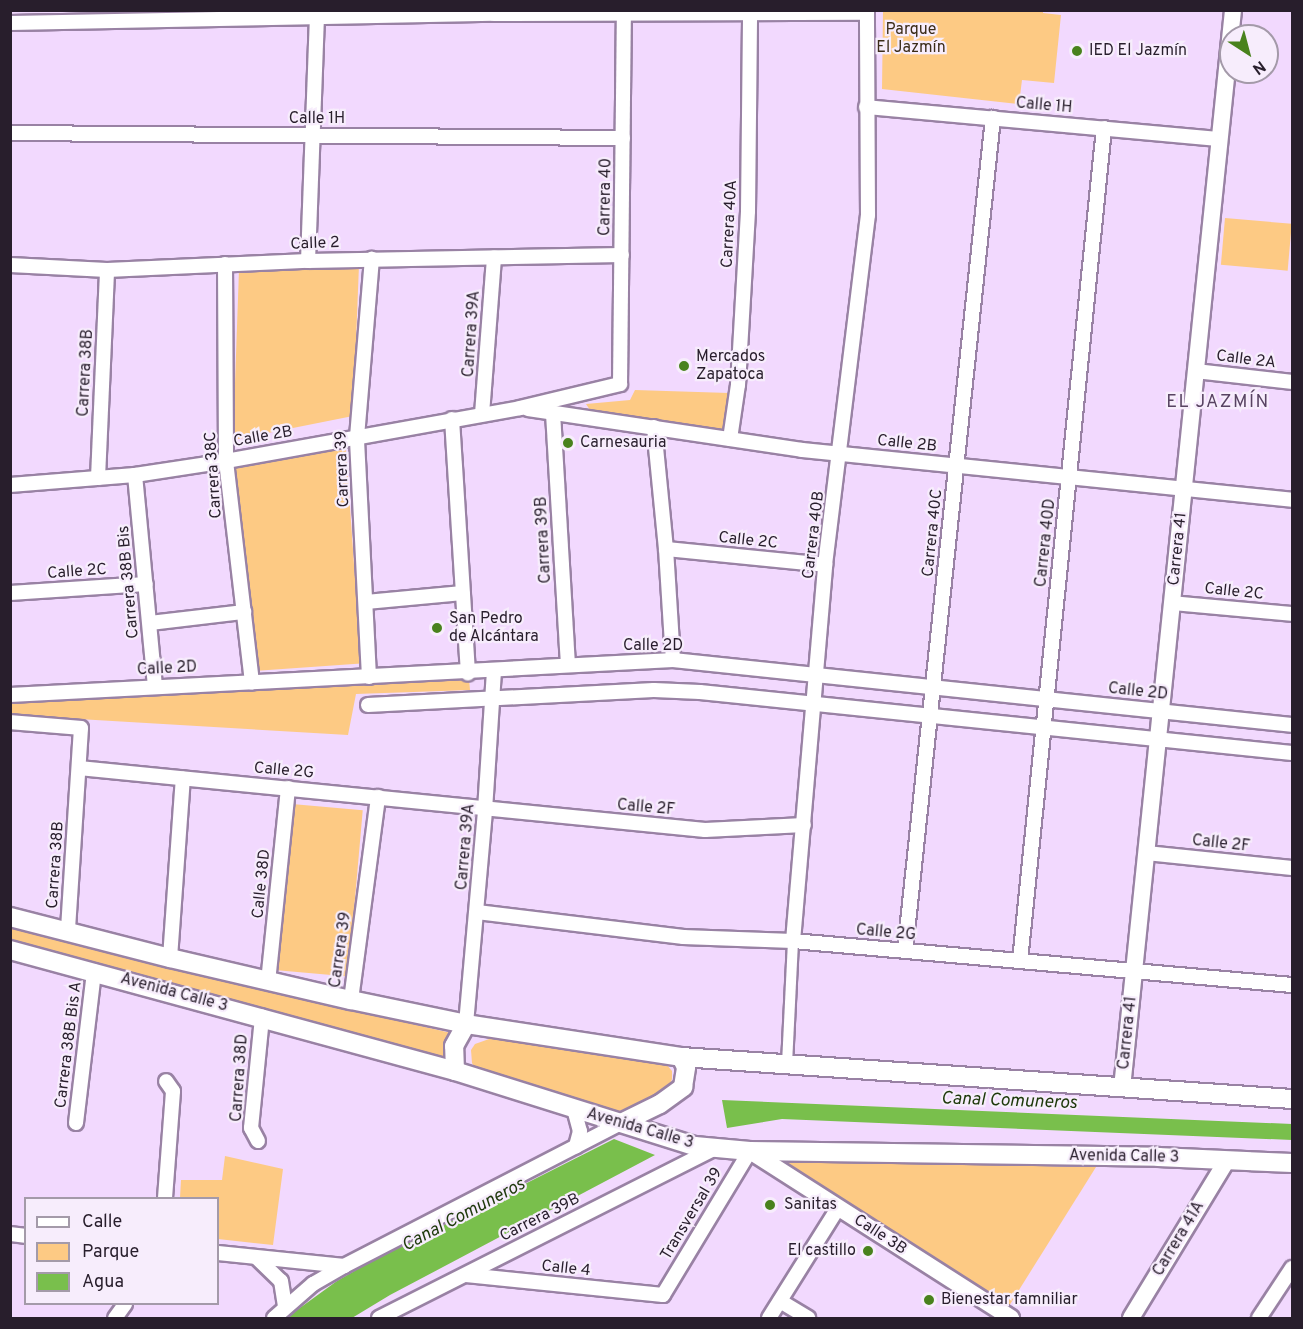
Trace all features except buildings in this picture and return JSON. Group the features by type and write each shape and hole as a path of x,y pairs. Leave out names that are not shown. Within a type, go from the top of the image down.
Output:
{"main road":[{"name":"Avenida Calle 3","path":"10,917 268,982 466,1024 681,1057 1293,1099"},
{"name":"Avenida Calle 3","path":"10,950 455,1071 681,1143 750,1151 1293,1163"},
{"path":"455,1071 454,1046 466,1024"},
{"path":"621,1123 660,1104 683,1087 686,1067 681,1057"}],"street":[{"name":"Carrera 41","path":"1122,1088 1233,10"},
{"path":"10,23 128,15 316,17 494,12 867,12"},
{"name":"Carrera 40","path":"620,384 624,12"},
{"name":"Carrera 40A","path":"730,439 738,385 748,211 750,12"},
{"name":"Carrera 40B","path":"787,1064 794,941 818,676 825,565 841,454 868,215 867,12"},
{"path":"308,261 316,17"},
{"name":"Calle 1H","path":"866,107 1220,139"},
{"name":"Carrera 40C","path":"905,951 993,118"},
{"name":"Carrera 40D","path":"1020,961 1104,128"},
{"name":"Calle 1H","path":"10,133 623,138"},
{"name":"Calle 2","path":"10,266 107,270 308,261 622,255"},
{"name":"Carrera 39A","path":"482,414 494,257"},
{"name":"Carrera 39","path":"369,677 357,437 372,260"},
{"name":"Carrera 38C","path":"225,264 226,461 252,682"},
{"name":"Carrera 38B","path":"98,478 107,270"},
{"name":"Calle 2A","path":"1196,371 1293,382"},
{"name":"Calle 2B","path":"11,488 135,475 226,461 520,408 620,384"},
{"name":"Calle 2B","path":"520,408 841,454 1293,500"},
{"name":"Carrera 39B","path":"553,413 568,664"},
{"path":"452,419 468,673"},
{"path":"654,427 666,549 673,660"},
{"name":"Carrera 38B Bis","path":"135,475 155,686"},
{"name":"Calle 2C","path":"666,549 825,565"},
{"name":"Calle 2C","path":"10,592 146,584"},
{"path":"366,602 463,593"},
{"name":"Calle 2C","path":"1172,603 1293,614"},
{"path":"150,622 244,612"},
{"name":"Calle 2D","path":"10,695 155,686 494,672 568,664 673,660 1293,725"},
{"name":"Carrera 39A","path":"466,1024 477,912 494,672"},
{"path":"368,705 654,690 815,702 1293,753"},
{"name":"Carrera 38B","path":"10,722 81,728 68,932"},
{"name":"Calle 2G","path":"79,768 378,797 485,810"},
{"path":"170,958 183,778"},
{"name":"Calle 38D","path":"268,982 288,788"},
{"name":"Carrera 39","path":"351,1000 378,797"},
{"name":"Calle 2F","path":"485,810 705,830 804,825"},
{"name":"Calle 2F","path":"1146,853 1293,868"},
{"name":"Calle 2G","path":"477,912 682,937 794,941 1293,985"},
{"name":"Carrera 38B Bis A","path":"76,1123 94,971"},
{"name":"Carrera 38D","path":"258,1141 251,1128 262,1017"},
{"path":"165,1197 172,1091 166,1081"},
{"path":"574,1109 580,1131 576,1146"},
{"path":"273,1318 313,1284 344,1266 621,1123"},
{"name":"Carrera 39B","path":"379,1318 715,1148"},
{"name":"Calle 3B","path":"750,1151 1011,1318"},
{"name":"Transversal 39","path":"663,1295 750,1151"},
{"name":"Carrera 41A","path":"1131,1318 1227,1160"},
{"path":"769,1318 838,1208"},
{"path":"219,1253 344,1266"},
{"path":"257,1258 281,1281 285,1307"},
{"path":"1259,1318 1293,1268"},
{"name":"Calle 4","path":"465,1275 663,1295"},
{"path":"780,1301 808,1318"},
{"path":"115,1318 124,1305"}],"green space":[{"name":"Parque El Jazmín","path":"883,11 1043,11 1043,13 1061,15 1054,83 1022,80 1019,104 882,89"},
{"path":"1225,218 1292,224 1288,271 1221,265"},
{"path":"359,265 353,416 233,440 239,270"},
{"path":"635,390 729,393 725,432 590,410 586,404 630,400"},
{"path":"346,450 361,663 248,671 233,458"},
{"path":"469,679 470,690 356,694 348,735 11,715 10,701"},
{"path":"292,804 363,810 348,977 277,970"},
{"path":"10,924 275,992 451,1033 447,1041 447,1058 11,939"},
{"path":"492,1038 667,1065 672,1071 672,1079 670,1085 657,1095 636,1106 612,1113 476,1070 472,1063 471,1050 475,1044"},
{"path":"225,1156 283,1169 273,1245 219,1239 219,1197 180,1197 181,1180 222,1180"},
{"path":"782,1161 1096,1167 1009,1306"}],"water":[{"path":"722,1100 1292,1124 1292,1140 782,1119 727,1128"},
{"name":"Canal Comuneros","path":"614,1139 655,1155 390,1295 352,1318 286,1318 337,1281 372,1261"}],"place":[{"name":"IED El Jazmín","path":"1077,51"},
{"name":"Mercados Zapatoca","path":"684,366"},
{"name":"Carnesauria","path":"568,443"},
{"name":"San Pedro de Alcántara","path":"437,628"},
{"name":"Sanitas","path":"770,1205"},
{"name":"El castillo","path":"868,1251"},
{"name":"Bienestar famniliar","path":"929,1300"}],"district":[{"name":"EL JAZMÍN","path":"1218,403"}]}
